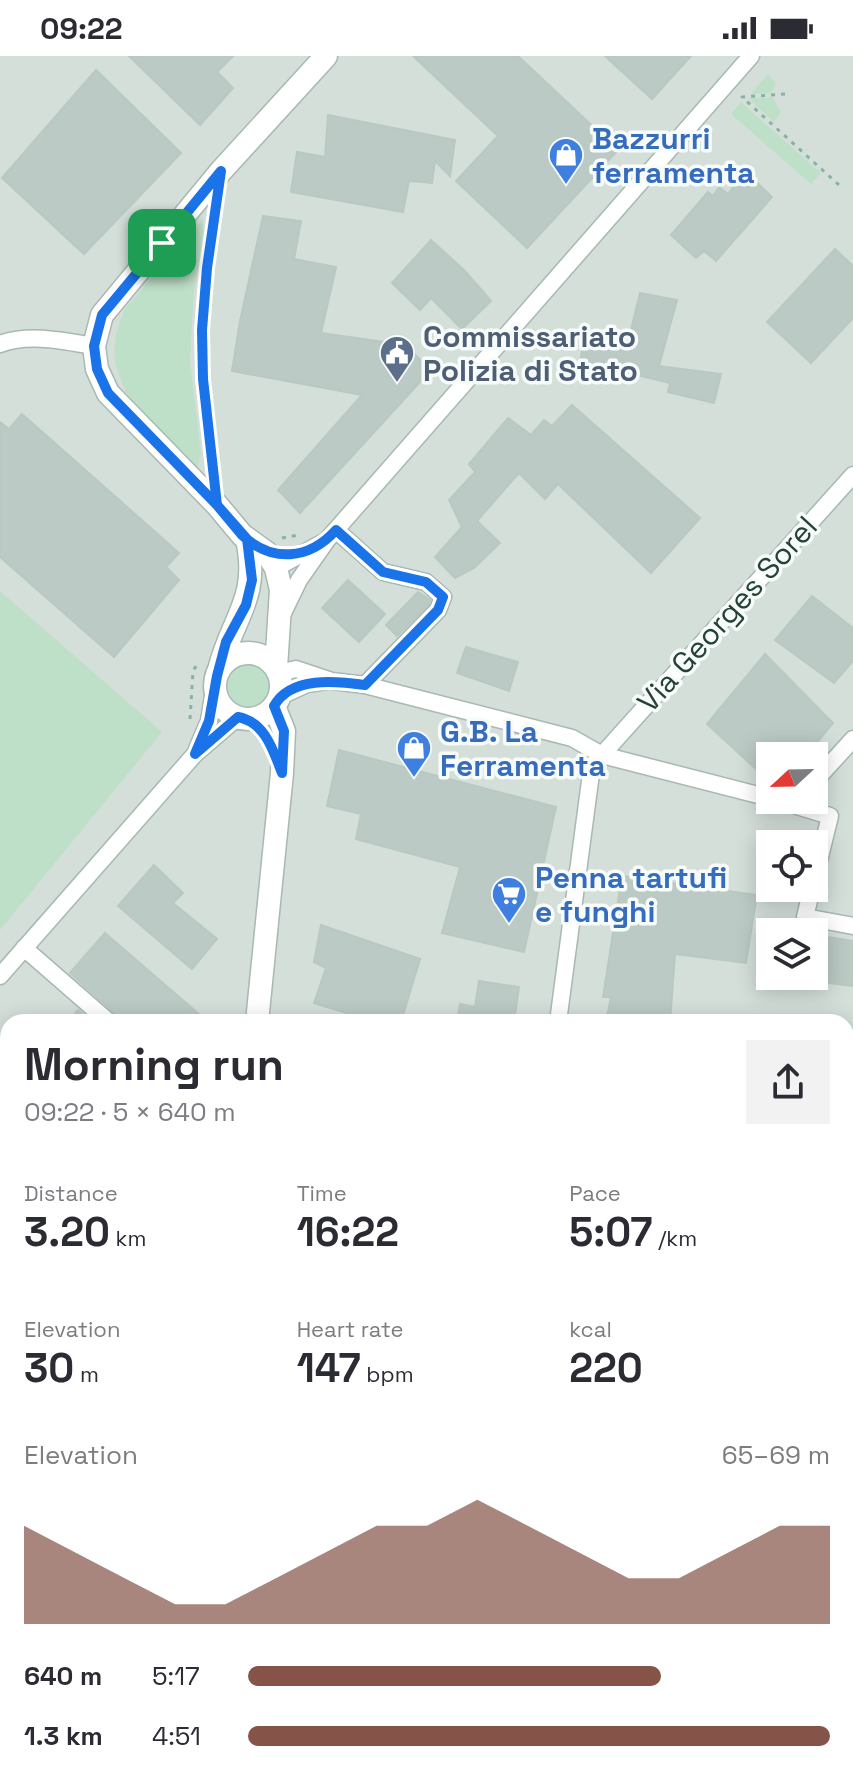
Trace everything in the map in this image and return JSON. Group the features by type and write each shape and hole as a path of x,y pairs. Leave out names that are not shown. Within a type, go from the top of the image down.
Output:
{"street":[{"path":"258,1014 282,773 284,731 277,702 281,689 277,670 281,590 272,560 247,539 108,393 97,369 94,346 102,315 221,171 326,56"},
{"path":"280,619 299,580 331,535 751,56"},
{"path":"0,344 12,340 52,339 94,346"},
{"name":"Via Georges Sorel","path":"559,1014 592,766 853,475"},
{"path":"272,560 301,555 331,535"},
{"path":"331,535 383,572 426,582 443,597 438,610 365,685"},
{"path":"246,605 252,580 247,539"},
{"path":"195,754 209,721 226,642 272,560"},
{"path":"277,670 268,660 247,653 226,661 217,676 221,704 271,742 282,773"},
{"path":"277,670 296,669 332,681 365,685 572,738 602,755 756,794"},
{"path":"0,976 195,754 243,718 267,713 277,702 307,684 332,681"},
{"path":"828,767 853,739"},
{"path":"825,814 830,816 827,830"},
{"path":"809,902 805,917 853,926"},
{"path":"24,948 100,1014"}],"lane":[{"path":"217,505 208,442 202,330 221,171"}],"path":[{"path":"785,94 742,97 839,185"}],"shaded area":[{"path":"0,56 853,56 853,1014 0,1014"}],"green space":[{"path":"768,74 776,84 771,93 750,94"},
{"path":"772,97 781,112 774,122 748,98"},
{"path":"741,102 821,173 811,184 731,114"},
{"path":"202,220 204,231 194,291 190,361 201,454 197,468 126,393 114,352 124,310"},
{"path":"0,591 162,732 0,930"},
{"path":"250,664 266,670 272,686 266,702 250,708 234,702 228,686 234,670"}],"building":[{"path":"129,56 233,56 217,72 233,88 200,125"},
{"path":"413,56 518,56 618,150 527,248 456,181 498,136"},
{"path":"605,56 691,56 652,99"},
{"path":"96,70 181,153 84,254 2,178"},
{"path":"328,115 455,140 450,176 435,161 432,183 409,181 403,212 291,192 297,152 325,157"},
{"path":"745,171 772,197 716,261 704,251 696,258 671,235 708,192 713,196 719,187 728,194"},
{"path":"263,216 301,221 294,259 336,267 321,333 405,345 431,370 300,513 278,490 362,395 232,371"},
{"path":"431,240 465,271 491,301 462,329 431,298 420,310 392,283"},
{"path":"835,249 853,266 853,318 811,363 767,322"},
{"path":"640,293 677,300 659,366 721,374 714,403 668,392 670,383 580,361 586,332 628,342"},
{"path":"572,405 700,518 651,573 558,484 545,499 519,473 477,521 500,543 474,568 455,578 435,557 462,527 449,500 475,472 469,464 508,418 531,435 544,420 552,426"},
{"path":"22,414 179,553 166,567 179,580 114,657 0,557 0,422 9,429"},
{"path":"348,580 385,614 359,642 322,608"},
{"path":"418,592 430,600 429,604 397,636 386,625"},
{"path":"812,596 853,628 853,661 834,683 775,640"},
{"path":"466,647 518,662 509,691 457,673"},
{"path":"765,654 833,723 817,742 756,742 756,769 707,724"},
{"path":"339,750 556,807 524,952 442,933 460,867 356,839 361,814 327,806"},
{"path":"154,865 183,893 173,903 217,939 192,969 118,906"},
{"path":"622,876 756,895 746,963 675,954 671,1014 608,1014 611,997 603,997"},
{"path":"321,925 420,959 403,1014 350,1014 314,1003 326,968 314,962"},
{"path":"105,933 199,1014 116,1014 70,973"},
{"path":"828,937 853,941 853,986 828,983"},
{"path":"479,981 519,987 515,1014 458,1014 460,1004 475,1007"}],"place":[{"name":"Bazzurri ferramenta","path":"566,186"},
{"name":"Commissariato Polizia di Stato","path":"397,384"},
{"name":"G.B. La Ferramenta","path":"414,779"},
{"name":"Penna tartufi e funghi","path":"509,925"}],"route":[{"path":"162,243 102,315 94,346 97,369 108,393 217,505 247,539 252,580 246,605 226,642 209,721 195,754 238,717 248,719 271,742 282,773 284,731 274,706 279,697 307,684 332,681 365,685 438,610 443,597 426,582 383,572 336,530 327,540 301,555 267,553 247,539 242,535 217,505 208,442 202,330 221,171 162,243"}]}
